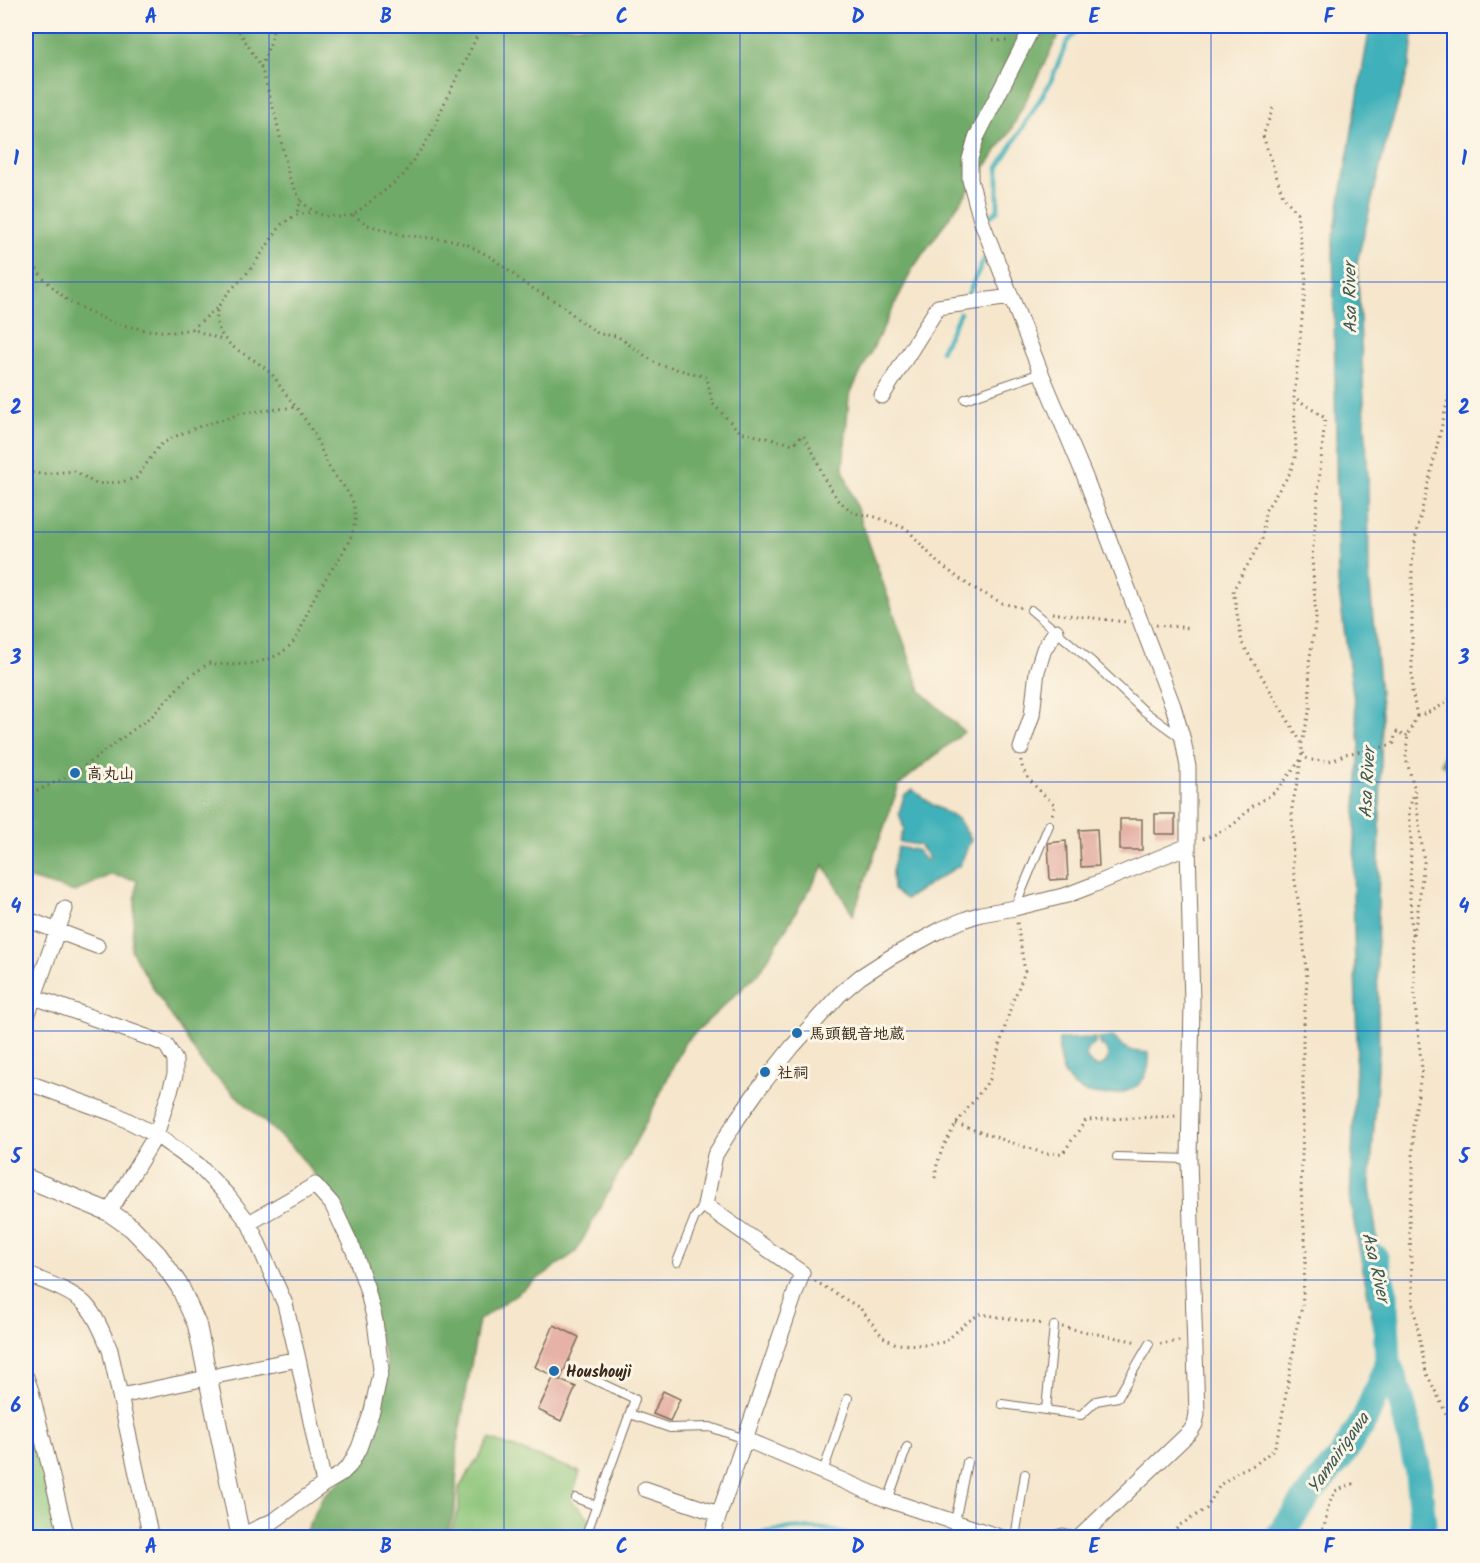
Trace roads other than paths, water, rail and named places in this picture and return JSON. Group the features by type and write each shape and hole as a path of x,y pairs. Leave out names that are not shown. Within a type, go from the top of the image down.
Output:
{"street":[{"path":"1033,26 976,138 970,159 970,180 981,220 1173,706 1188,767 1192,1003 1190,1159 1193,1339 1197,1414 1190,1432 1079,1538"},
{"path":"882,396 938,307 1011,297"},
{"path":"1021,748 1032,715 1037,671 1044,649 1056,631"},
{"path":"711,1538 802,1273 705,1205 715,1155 738,1118 792,1047 840,994 860,977 891,957 942,929 981,914 1014,908 1076,891 1188,846"},
{"path":"26,1019 29,995 65,909"},
{"path":"26,919 97,946"},
{"path":"29,995 155,1040 166,1045 175,1060 175,1075 156,1135 109,1212"},
{"path":"26,1083 115,1114 156,1135 197,1164 227,1195 249,1223 285,1304 324,1484"},
{"path":"26,1178 109,1212 132,1228 158,1255 180,1287 196,1325 238,1537 275,1520 341,1474 350,1464 359,1448 372,1411 381,1369 375,1321 354,1251 332,1204 315,1185 249,1223"},
{"path":"26,1274 63,1290 84,1303 98,1322 110,1350 151,1538"},
{"path":"220,1375 298,1359"},
{"path":"26,1377 67,1538"},
{"path":"121,1396 197,1380"},
{"path":"745,1439 888,1500 1002,1538"},
{"path":"645,1489 719,1514"},
{"path":"1057,1538 1063,1536 1069,1538"}],"lane":[{"path":"964,399 1041,373"},
{"path":"1031,610 1091,661 1144,711 1183,740"},
{"path":"1014,908 1049,825"},
{"path":"1117,1157 1190,1159"},
{"path":"677,1262 695,1217 705,1205"},
{"path":"1046,1410 1054,1326"},
{"path":"1002,1404 1081,1415 1096,1401 1118,1396 1149,1344"},
{"path":"585,1538 635,1400 588,1377"},
{"path":"823,1472 848,1398"},
{"path":"630,1414 670,1428 710,1427 745,1439"},
{"path":"888,1500 907,1447"},
{"path":"956,1522 967,1462"},
{"path":"1015,1538 1025,1474"},
{"path":"576,1498 597,1506"}],"water":[{"path":"1370,26 1414,26 1410,64 1386,142 1357,262 1368,480 1369,575 1382,716 1377,956 1379,1052 1370,1186 1396,1382 1383,1373 1350,1202 1357,1042 1353,892 1360,744 1338,584 1333,241"},
{"path":"913,790 958,819 971,839 960,865 906,899 893,890 892,871 898,847 916,850 926,861 929,858 919,845 899,842 904,829 899,813 904,796"},
{"path":"1112,1036 1132,1051 1149,1053 1148,1070 1143,1080 1134,1088 1107,1095 1088,1093 1074,1086 1066,1076 1061,1064 1059,1039 1095,1038 1095,1044 1088,1048 1086,1054 1090,1062 1098,1067 1105,1063 1108,1056 1104,1047 1100,1045 1099,1038"}],"waterway":[{"path":"991,216 998,210 998,168 1050,83 1067,42 1077,31 1078,26"},
{"path":"966,299 984,259 989,256 987,252"},
{"path":"941,351 960,313"},
{"name":"Asa River","path":"1375,1258 1385,1295 1388,1363 1400,1395 1417,1466 1423,1523 1421,1538"},
{"name":"Yamairigawa","path":"1277,1538 1313,1489 1341,1457 1365,1419 1388,1363"},
{"path":"731,1538 792,1528 825,1529 867,1538"}],"place":[{"name":"高丸山","path":"75,773"},
{"name":"馬頭観音地蔵","path":"797,1033"},
{"name":"社祠","path":"765,1072"},
{"name":"Houshouji","path":"554,1371"}]}
